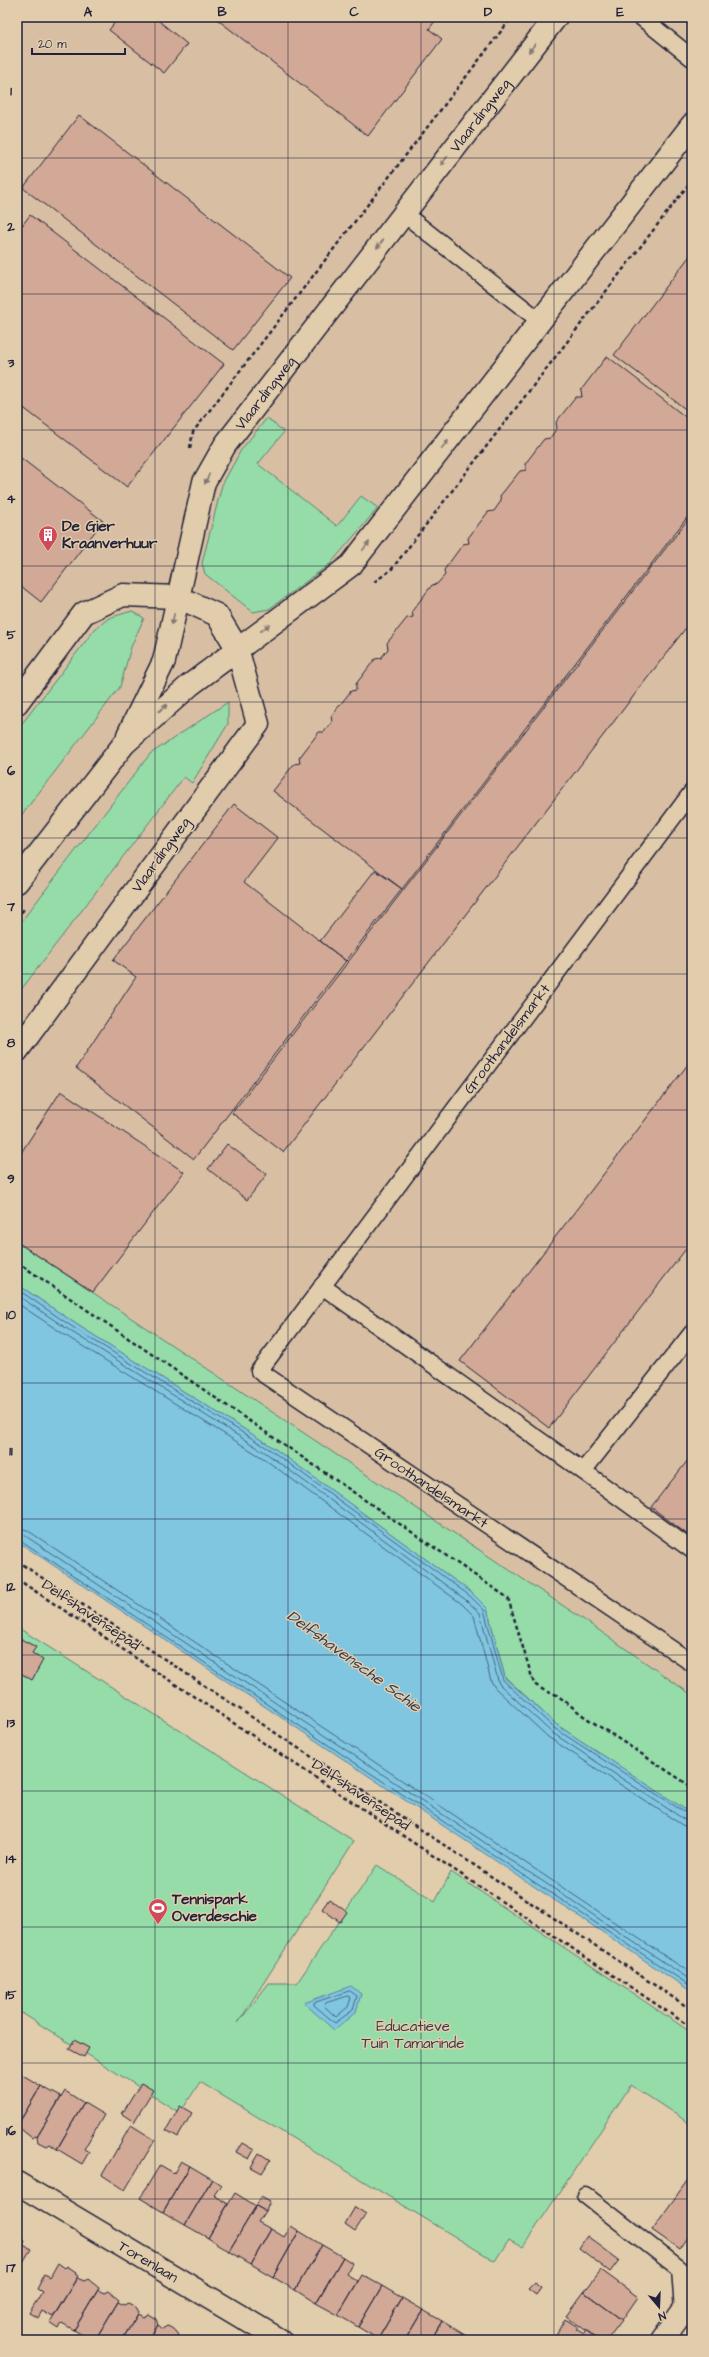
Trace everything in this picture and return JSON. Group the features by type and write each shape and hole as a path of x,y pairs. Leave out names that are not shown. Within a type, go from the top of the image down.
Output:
{"street":[{"name":"Vlaardingweg","path":"124,744 164,661 204,482 225,445 556,17"},
{"name":"Vlaardingweg","path":"17,882 124,744 190,685 237,648 351,565 692,125"},
{"name":"Vlaardingweg","path":"17,703 84,613 123,595 178,597 217,616 237,648 258,724 17,1051"},
{"name":"Torenlaan","path":"17,2183 280,2340"},
{"path":"662,2340 688,2314"}],"lane":[{"path":"641,17 692,58"},
{"path":"404,213 540,321"},
{"name":"Groothandelsmarkt","path":"692,792 259,1371 692,1663"},
{"path":"322,1286 692,1550"},
{"path":"583,1471 692,1333"},
{"path":"585,2195 680,2270 688,2314"}],"path":[{"path":"17,1262 508,1598 534,1684 545,1691 557,1695 584,1717 692,1787"},
{"path":"17,1561 692,2010"},
{"name":"Delfshavensepad","path":"17,1579 692,2028"}],"shaded area":[{"path":"17,17 692,17 692,1839 17,1345"}],"green space":[{"path":"267,418 284,432 258,464 337,526 361,496 378,508 331,563 269,609 253,612 205,574 202,563 222,485 241,450"},
{"path":"132,611 144,618 131,647 120,687 17,821 17,730 95,629 109,618"},
{"path":"228,702 228,724 192,783 184,777 17,995 17,927 150,754"},
{"path":"17,1242 577,1615 692,1695 692,1814 557,1725 505,1677 487,1608 472,1593 271,1446 79,1326 17,1284"},
{"name":"Educatieve Tuin Tamarinde","path":"17,1627 354,1841 238,2023 269,1983 297,1983 377,1865 435,1902 451,1872 692,2033 692,2125 631,2085 523,2247 509,2239 495,2261 200,2082 180,2113 17,2010"}],"water":[{"name":"Delfshavensche Schie","path":"17,1284 79,1326 271,1446 472,1593 487,1608 505,1678 557,1725 692,1814 692,1992 17,1541"},
{"path":"351,1986 361,1994 356,2012 334,2030 304,2003"}],"building":[{"path":"119,17 154,17 187,44 164,73 109,30"},
{"path":"214,17 438,17 429,29 442,39 368,136"},
{"path":"79,115 290,278 233,350 23,188"},
{"path":"30,215 224,364 127,487 17,403 17,232"},
{"path":"692,253 692,414 614,355"},
{"path":"607,356 692,422 692,511 402,889 273,791 294,764 300,763 299,758 319,732 324,732 332,722 331,716 351,691 356,690 356,684 375,659 381,658 388,649 387,643 407,618 413,617 412,611 432,585 437,584 445,575 444,570 463,544 469,543 468,538 488,512 494,511 501,501 500,496 520,471 526,470 525,464 544,439 550,438 557,428 556,422 576,397 582,397 581,390"},
{"name":"De Gier Kraanverhuur","path":"17,455 103,521 41,602 17,583"},
{"path":"692,514 692,620 283,1152 232,1113"},
{"path":"234,804 278,838 244,882 346,961 194,1159 76,1068 136,977 113,960"},
{"path":"375,870 402,889 346,961 320,941"},
{"path":"692,1059 692,1241 549,1428 460,1361"},
{"path":"61,1091 184,1172 93,1292 17,1242 17,1159"},
{"path":"227,1144 267,1174 247,1200 208,1169"},
{"path":"692,1455 692,1538 651,1507"},
{"path":"17,1637 36,1647 32,1653 43,1660 32,1680 17,1671"},
{"path":"329,1899 347,1912 340,1922 322,1909"},
{"path":"74,2040 89,2048 84,2057 69,2049"},
{"path":"21,2074 41,2086 17,2126 17,2080"},
{"path":"141,2083 153,2090 134,2122 122,2114"},
{"path":"41,2086 61,2097 37,2137 35,2136 32,2138 17,2126"},
{"path":"65,2091 84,2103 57,2149 49,2144 46,2146 38,2142 37,2137"},
{"path":"84,2103 104,2115 84,2149 89,2152 82,2164 57,2149"},
{"path":"180,2106 192,2113 178,2137 166,2130"},
{"path":"131,2125 155,2140 125,2190 102,2175"},
{"path":"242,2143 254,2150 249,2159 236,2152"},
{"path":"259,2153 270,2160 262,2173 251,2167"},
{"path":"181,2161 190,2166 163,2212 140,2198 160,2165 174,2173"},
{"path":"190,2166 212,2179 185,2225 163,2212"},
{"path":"692,2174 692,2230 679,2249 652,2230"},
{"path":"212,2179 221,2185 214,2195 228,2204 208,2238 185,2225"},
{"path":"235,2193 256,2206 229,2251 208,2238"},
{"path":"261,2197 270,2202 265,2211 256,2206"},
{"path":"256,2206 265,2211 258,2222 271,2229 251,2264 229,2251"},
{"path":"355,2207 366,2214 355,2231 345,2224"},
{"path":"291,2226 299,2231 273,2277 251,2264 271,2229 284,2237"},
{"path":"299,2231 322,2245 295,2290 273,2277"},
{"path":"587,2236 619,2260 610,2272 579,2248"},
{"path":"17,2237 25,2241 23,2245 31,2249 17,2272"},
{"path":"322,2245 343,2257 316,2303 295,2290"},
{"path":"343,2257 352,2263 346,2274 358,2281 338,2315 316,2303"},
{"path":"58,2263 65,2268 67,2266 76,2272 75,2274 78,2276 53,2317 42,2311 38,2318 29,2313 42,2292 37,2289 45,2274 50,2277"},
{"path":"601,2270 638,2297 622,2320 584,2292"},
{"path":"362,2275 382,2286 358,2327 338,2315"},
{"path":"77,2278 84,2281 88,2279 99,2288 74,2330 62,2323 59,2329 50,2323"},
{"path":"534,2283 541,2288 536,2295 528,2289"},
{"path":"382,2286 402,2298 378,2339 358,2327"},
{"path":"98,2290 104,2293 108,2291 119,2300 95,2340 91,2340 74,2330"},
{"path":"584,2292 622,2320 607,2340 599,2340 566,2316"},
{"path":"402,2298 423,2310 405,2340 378,2339"},
{"path":"118,2302 124,2305 128,2303 136,2307 139,2312 122,2340 95,2340"},
{"path":"423,2310 442,2321 431,2340 405,2340"},
{"path":"138,2314 143,2317 148,2314 156,2319 158,2325 149,2340 122,2340"},
{"path":"565,2319 578,2327 576,2329 584,2334 586,2330 599,2340 556,2340 554,2338"},
{"path":"442,2321 463,2334 460,2340 431,2340"},
{"path":"158,2325 163,2329 168,2326 176,2331 179,2335 176,2340 149,2340"},
{"path":"463,2334 474,2340 460,2340"}],"place":[{"name":"De Gier Kraanverhuur","path":"48,552"},
{"name":"Tennispark Overdeschie","path":"158,1925"}]}
